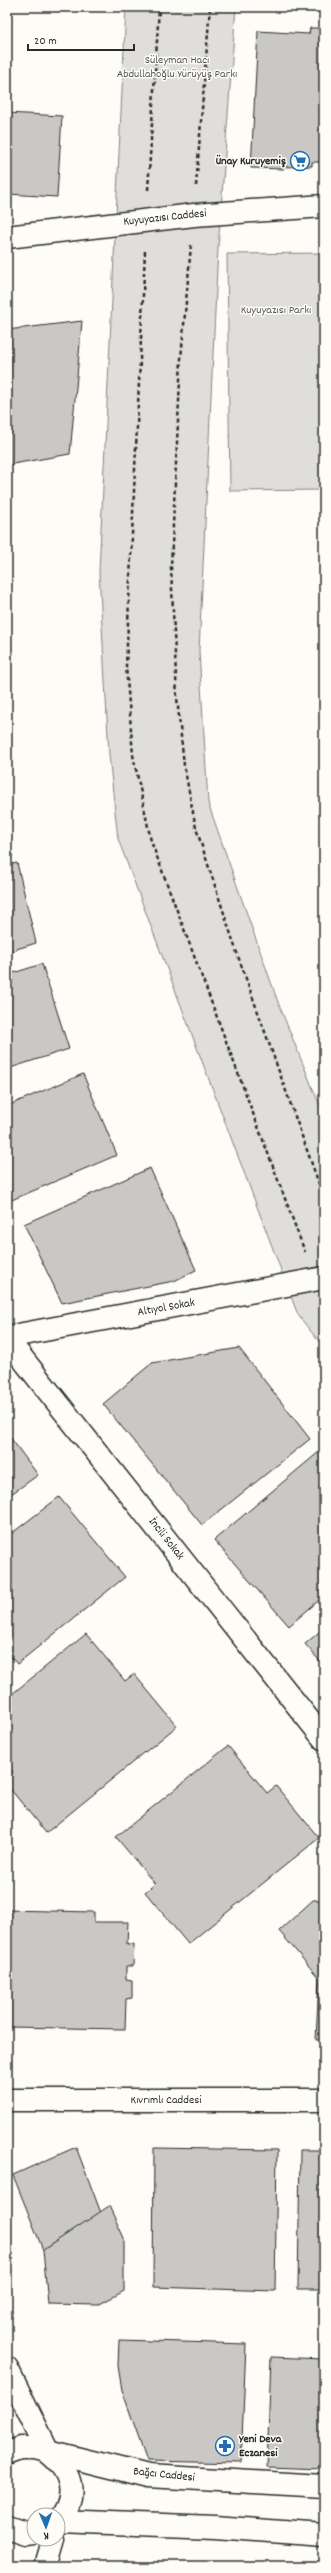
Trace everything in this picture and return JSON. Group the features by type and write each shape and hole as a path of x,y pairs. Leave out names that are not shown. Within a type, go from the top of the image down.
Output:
{"street":[{"name":"Kuyuyazısı Caddesi","path":"7,237 194,215 324,206"},
{"name":"Altıyol Sokak","path":"7,1338 320,1279"},
{"name":"İncili Sokak","path":"7,1338 324,1739"},
{"name":"Kıvrımlı Caddesi","path":"7,2100 324,2100"},
{"path":"7,2368 49,2453 60,2462 68,2475 71,2489 69,2503 66,2509"},
{"name":"Bağcı Caddesi","path":"7,2453 28,2448 148,2476 324,2486"},
{"path":"66,2526 118,2525 215,2527 324,2535"},
{"path":"7,2528 26,2534"},
{"path":"45,2566 51,2547"}],"path":[{"path":"158,7 146,220 126,666 133,755 151,841 320,1279"},
{"path":"210,7 181,359 171,567 177,698 184,765 198,836 238,956 324,1198"}],"green space":[{"name":"Süleyman Hacı Abdullahoğlu Yürüyüş Parkı","path":"126,7 236,7 218,248 199,651 208,803 279,1005 324,1116 324,1348 298,1315 118,839 109,755 99,571"},
{"name":"Kuyuyazısı Parkı","path":"324,253 324,490 230,491 227,254"}],"building":[{"path":"310,28 324,28 324,162 312,162 312,166 284,167 284,169 251,168 258,31 309,34"},
{"path":"7,113 62,116 57,197 7,194"},
{"path":"82,321 70,454 7,465 7,330"},
{"path":"17,863 36,943 7,952 7,865"},
{"path":"42,964 69,1049 7,1069 7,975"},
{"path":"83,1074 117,1155 7,1202 7,1106"},
{"path":"150,1168 196,1270 174,1281 62,1303 24,1224"},
{"path":"239,1348 310,1439 202,1525 103,1404 152,1363"},
{"path":"7,1433 38,1475 7,1497"},
{"path":"320,1451 324,1455 324,1596 289,1626 214,1540"},
{"path":"59,1497 125,1577 17,1664 7,1652 7,1537"},
{"path":"324,1628 324,1666 305,1644"},
{"path":"86,1634 125,1681 134,1674 177,1726 46,1833 7,1785 7,1777 13,1772 7,1765 7,1698"},
{"path":"228,1746 267,1793 276,1786 319,1838 188,1944 145,1892 155,1884 116,1837"},
{"path":"313,1900 324,1900 324,2040 316,2040 319,1978 279,1931"},
{"path":"7,1910 94,1912 94,1922 128,1922 127,1944 134,1944 133,1966 126,1966 126,1979 132,1980 132,1998 126,1999 125,2029 7,2027"},
{"path":"76,2147 101,2213 43,2250 13,2175"},
{"path":"154,2148 277,2150 275,2291 153,2287"},
{"path":"300,2150 324,2150 324,2289 298,2289"},
{"path":"109,2206 124,2238 124,2291 98,2305 48,2304 43,2250"},
{"path":"119,2340 246,2344 241,2463 147,2461 122,2390 118,2366"},
{"path":"271,2357 324,2359 324,2469 267,2467"}],"place":[{"name":"Ünay Kuruyemiş","path":"300,161"},
{"name":"Yeni Deva Eczanesi","path":"225,2446"}]}
